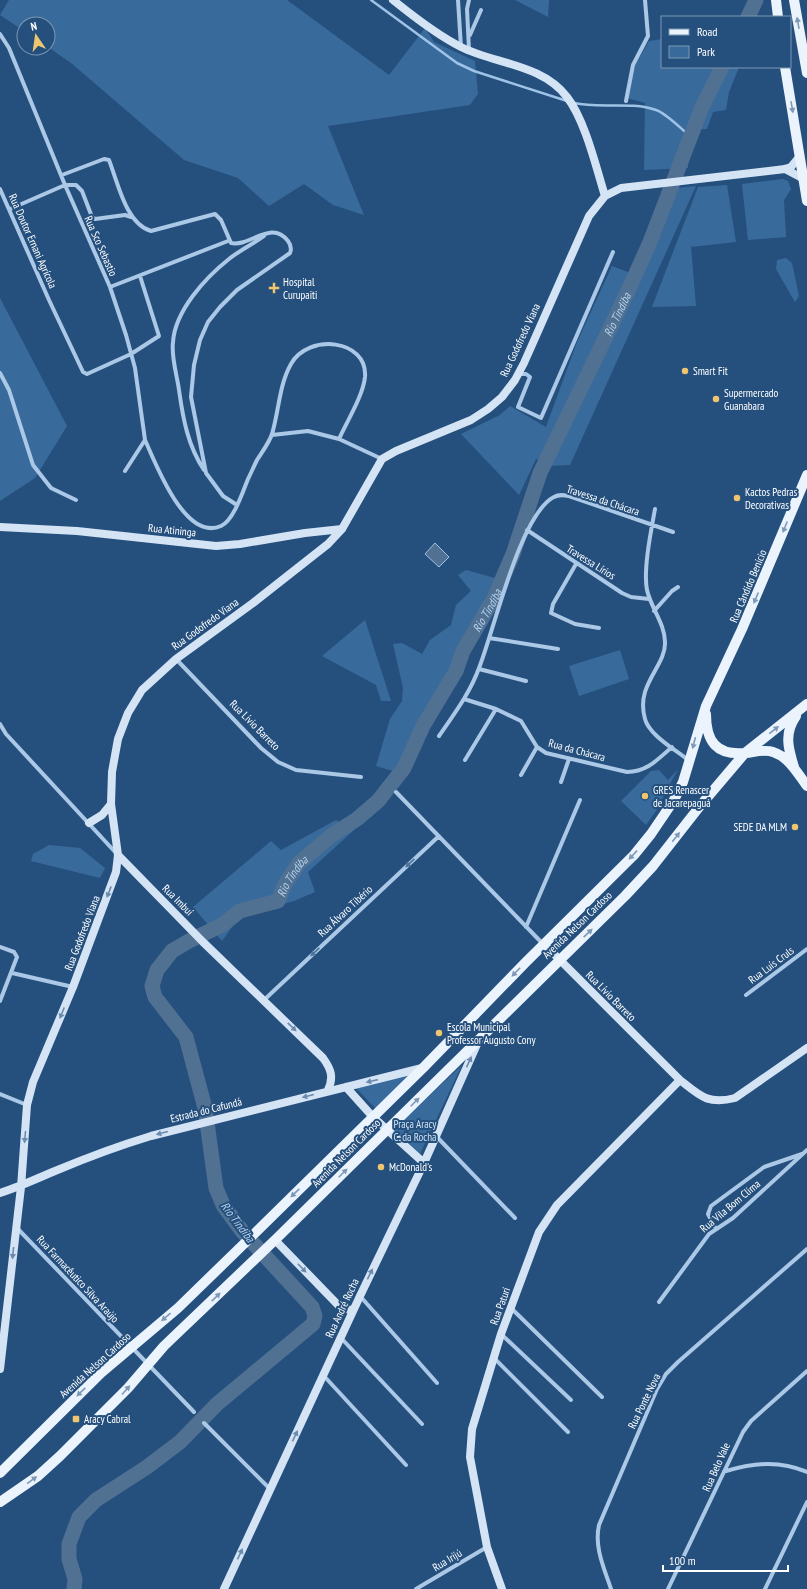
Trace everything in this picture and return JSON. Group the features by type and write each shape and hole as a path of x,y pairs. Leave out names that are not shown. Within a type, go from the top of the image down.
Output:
{"main road":[{"path":"393,0 436,32 461,47 540,75 552,82 568,97 576,112 605,196"},
{"path":"776,0 778,16"},
{"path":"794,0 807,73"},
{"path":"785,68 807,201"},
{"path":"785,169 791,167 800,156"},
{"path":"785,169 804,179"},
{"name":"Rua Godofredo Viana","path":"0,1369 21,1186 27,1105 34,1082 73,987 116,872 118,855 112,804 112,772 118,739 128,713 142,690 176,658 254,603 328,544 342,530 382,459 396,451 471,420 488,409 502,397 518,374 584,227 596,205 605,196 621,188 785,169"},
{"name":"Rua Cândido Benício","path":"706,706 804,490 807,474"},
{"name":"Rua Atininga","path":"0,527 77,531 216,546 240,544 304,533 342,530"},
{"path":"706,706 707,730 714,745 724,751 745,753 772,751 781,755 794,767 807,786"},
{"name":"Avenida Nelson Cardoso","path":"0,1473 101,1372 178,1308 249,1239 423,1068 544,944 634,855 651,834 674,800 683,782 706,706"},
{"path":"745,753 805,706"},
{"path":"794,767 788,746 788,734 795,717 805,706"},
{"name":"Avenida Nelson Cardoso","path":"0,1502 38,1476 60,1456 128,1388 164,1346 275,1240 559,959 598,923 653,866 700,806 745,753"},
{"path":"89,823 102,815 112,804"},
{"name":"Rua Imbuí","path":"118,855 203,942 264,1000 328,1065 332,1077 328,1090"},
{"name":"Rua Lívio Barreto","path":"544,944 680,1080 702,1097 712,1101 735,1098 807,1048"},
{"name":"Rua André Rocha","path":"224,1589 353,1310 424,1163 481,1037"},
{"name":"Estrada do Cafundá","path":"0,1193 21,1186 54,1171 115,1147 200,1123 328,1090 423,1068"},
{"name":"Rua Paturi","path":"502,1589 487,1547 470,1456 472,1429 501,1334 539,1232 557,1205 680,1080"},
{"path":"346,1087 373,1117 424,1163"},
{"path":"275,1240 339,1306 345,1309 353,1310"}],"street":[{"path":"458,0 461,47"},
{"path":"469,0 467,9 470,37 469,50"},
{"path":"626,101 633,65 648,36 645,0"},
{"path":"470,37 481,10"},
{"name":"Rua Sco Sebastio","path":"0,34 9,48 65,185 110,287 135,368 145,440 171,494 188,517 200,526 211,528 222,526 230,518 237,505"},
{"path":"62,175 106,159 131,217 143,229 151,231 215,214 221,220 228,241 234,244 270,233 279,233 283,235 291,247 290,253 237,290 220,307 208,322 200,340 194,365 191,397 206,473"},
{"path":"10,209 65,185 80,186 92,217 95,219 126,215 131,217"},
{"name":"Rua Doutor Ernani Agrícola","path":"0,189 82,372 91,374 131,354"},
{"path":"270,233 229,259 206,280 179,316 175,326 172,344 182,412 194,454 223,496 237,505 256,462 272,435 283,384 292,363 303,351 320,344 339,344 353,351 362,363 365,377 360,393 339,439"},
{"path":"110,287 228,241"},
{"path":"518,374 526,374 530,377 518,407 541,418 613,252"},
{"path":"131,354 157,338 159,333 140,276"},
{"path":"0,373 9,390 33,465 51,488 76,500"},
{"path":"272,435 308,431 339,439 382,459"},
{"path":"125,471 145,440"},
{"name":"Travessa da Chácara","path":"438,736 464,699 479,669 527,530 546,503 553,498 564,495 673,532"},
{"path":"654,509 646,583 665,642 664,650 646,686 644,696 644,715 648,727 672,748 690,761"},
{"name":"Travessa Lírios","path":"527,530 576,564 622,593 631,597 650,599"},
{"path":"576,564 553,604 551,613 575,624 599,628"},
{"path":"654,611 672,591 678,587"},
{"path":"489,638 558,649"},
{"name":"Rua Lívio Barreto","path":"176,658 261,748 278,762 296,770 361,777"},
{"path":"479,669 526,681"},
{"name":"Rua da Chácara","path":"464,699 496,709 521,721 537,747 546,753 569,759 627,772 637,772 646,770 672,748"},
{"path":"465,760 496,709"},
{"name":"Rua Imbuí","path":"0,724 6,734 118,855"},
{"path":"521,775 537,747"},
{"path":"561,782 569,759"},
{"name":"Rua Lívio Barreto","path":"396,792 544,944"},
{"path":"526,927 580,800"},
{"name":"Rua Álvaro Tibério","path":"264,1000 439,836"},
{"path":"0,947 12,950 17,957 0,1002"},
{"name":"Rua Luís Cruls","path":"746,995 807,950"},
{"path":"12,973 73,987"},
{"path":"0,1094 27,1105"},
{"path":"435,1136 515,1218"},
{"name":"Rua Vila Bom Clima","path":"659,1302 703,1240 716,1229 734,1218 807,1150"},
{"path":"716,1229 708,1214 711,1206 764,1167 803,1154"},
{"name":"Rua Farmacêutico Silva Araújo","path":"16,1227 194,1412"},
{"name":"Rua Ponte Nova","path":"611,1589 597,1545 599,1525 657,1389 666,1374 678,1362 807,1249"},
{"path":"360,1296 437,1383"},
{"path":"511,1307 602,1398"},
{"path":"501,1334 571,1400"},
{"path":"341,1338 422,1424"},
{"path":"493,1357 568,1432"},
{"name":"Rua Belo Vale","path":"668,1589 726,1471 736,1445 751,1421 807,1371"},
{"path":"323,1375 406,1465"},
{"path":"204,1424 270,1489"},
{"path":"726,1471 744,1466 775,1463 792,1465 807,1472"},
{"path":"765,1589 807,1502"},
{"name":"Rua Irijú","path":"416,1589 487,1547"}],"green space":[{"path":"9,0 287,0 389,75 425,28 434,42 475,61 478,94 470,105 328,126 364,215 333,205 304,184 269,206 238,178 184,160 71,63 56,53 56,16 16,16 16,26 0,15"},
{"path":"515,0 549,0 548,17"},
{"path":"661,39 661,68 738,68 729,92 726,110 713,112 707,129 689,130 688,168 644,170 645,103 627,98 635,66 649,41"},
{"path":"783,179 788,181 791,189 784,200 786,237 748,240 742,184"},
{"path":"727,185 736,242 691,247 696,306 652,307 698,187"},
{"path":"696,186 570,465 551,466 536,459 519,495 461,434 500,415 510,406 546,427 577,342 612,266 638,276 676,188"},
{"path":"786,258 792,263 799,296 795,302 776,269 777,260"},
{"path":"0,298 67,426 35,478 0,501"},
{"path":"466,570 495,578 439,696 420,726 403,763 396,772 376,766 390,719 402,701 403,688 393,644 402,643 422,654 430,640 451,625 456,605 471,591 458,575"},
{"path":"365,620 391,701 381,701 376,685 322,656"},
{"path":"620,650 629,679 579,696 569,666"},
{"name":"GRES Renascer de Jacarepaguá","path":"678,769 656,811 646,825 621,801 651,771 659,770 668,780"},
{"path":"336,820 354,830 308,872 315,892 294,901 258,911 238,919 222,941 193,907 271,841 281,850"},
{"path":"49,845 80,848 105,868 100,878 31,861 33,854"},
{"name":"Praça Aracy C. da Rocha","path":"462,1065 420,1154 393,1130"},
{"path":"414,1073 376,1109 355,1087"}],"shaded area":[{"path":"435,543 449,557 439,567 425,554"}],"waterway":[{"path":"371,0 457,63 474,71 567,101"},
{"name":"Rio Tindiba","path":"748,16 756,0"},
{"name":"Rio Tindiba","path":"74,1589 75,1579 69,1559 69,1544 79,1517 96,1500 147,1467 180,1442 217,1404 313,1324 315,1316 312,1307 242,1231 223,1205 216,1188 205,1108 186,1037 155,997 152,986 157,970 172,951 222,925 240,911 278,901 285,884 299,863 332,835 357,819 378,801 404,768 423,726 456,671 463,651 494,598 513,554 540,473 628,291 650,242 702,107 722,68"},
{"path":"574,103 584,105 626,105 646,107 660,112 690,136"}],"place":[{"name":"Hospital Curupaiti","path":"274,288"},
{"name":"Smart Fit","path":"685,371"},
{"name":"Supermercado Guanabara","path":"716,399"},
{"name":"Kactos Pedras Decorativas","path":"737,498"},
{"name":"GRES Renascer de Jacarepaguá","path":"645,796"},
{"name":"SEDE DA MLM","path":"795,827"},
{"name":"Escola Municipal Professor Augusto Cony","path":"439,1033"},
{"name":"McDonald's","path":"381,1167"},
{"name":"Aracy Cabral","path":"76,1419"}]}
